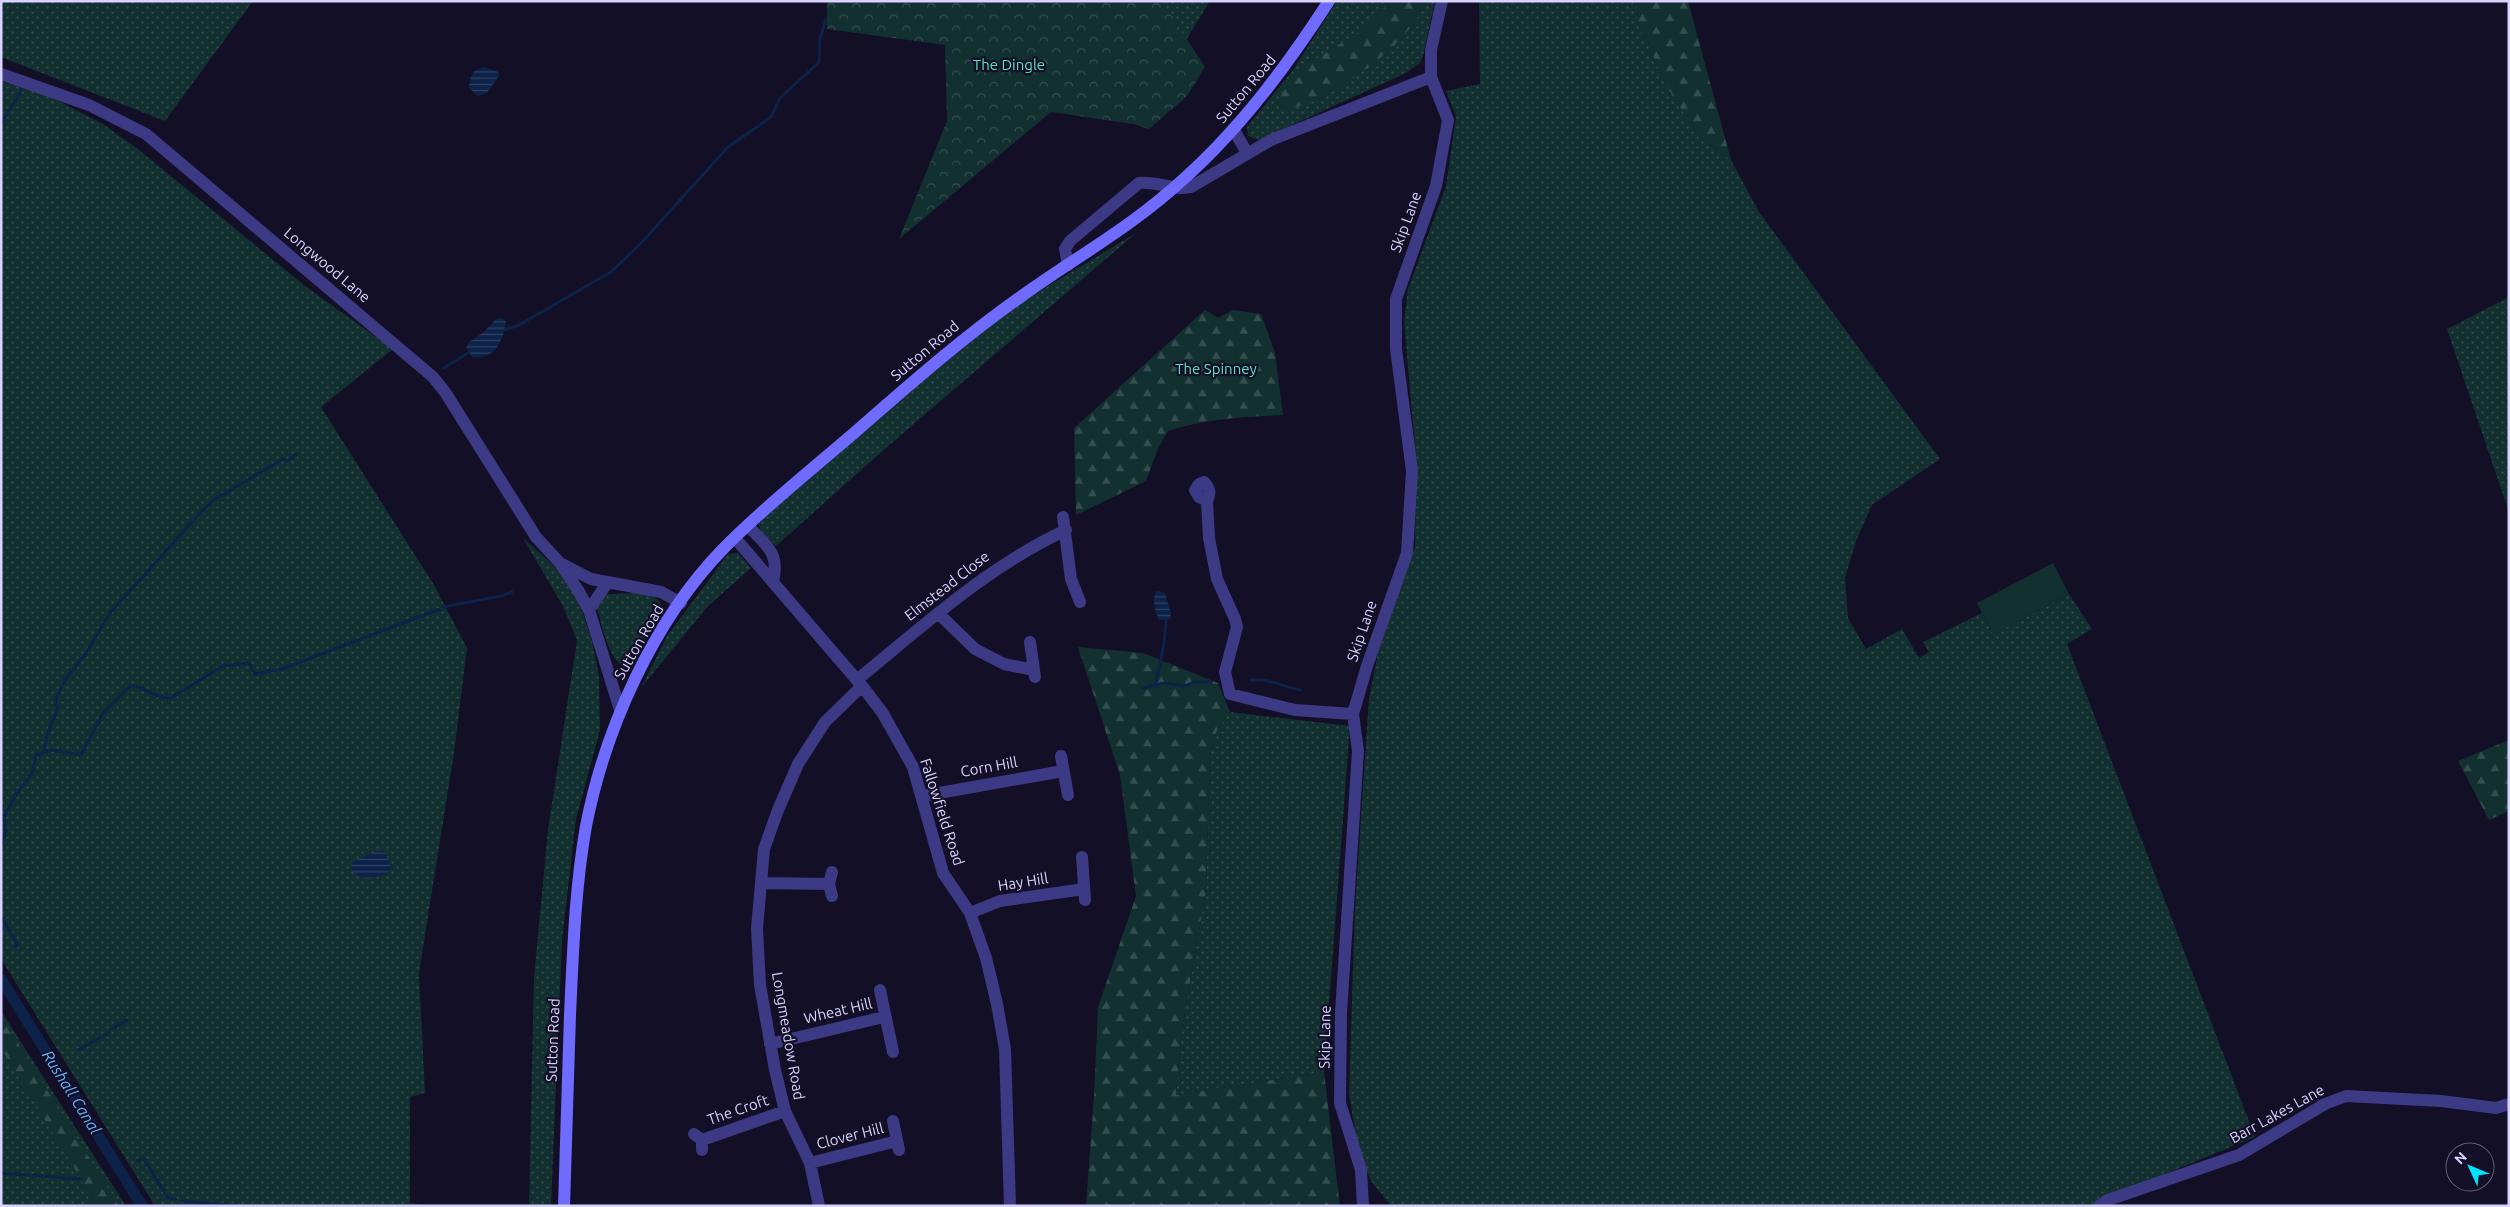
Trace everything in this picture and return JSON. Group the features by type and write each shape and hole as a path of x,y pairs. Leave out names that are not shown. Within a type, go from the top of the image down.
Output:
{"main road":[{"name":"Sutton Road","path":"564,1206 576,898 587,825 597,780 620,710 654,643 711,563 734,538 788,489 969,336 1018,298 1134,220 1234,130 1279,77 1329,1"}],"street":[{"name":"Skip Lane","path":"1363,1206 1361,1170 1340,1103 1341,1013 1358,750 1353,714 1367,666 1407,553 1412,471 1396,349 1396,299 1436,186 1448,120 1431,77 1431,50 1442,1"},
{"name":"Longwood Lane","path":"1,74 90,105 146,134 421,365 446,392 536,537 560,563 588,610 620,710"},
{"path":"1068,265 1065,249 1070,241 1139,182 1153,182 1174,186 1181,190 1191,187 1271,140 1431,77"},
{"path":"1234,130 1247,153"},
{"path":"1207,502 1209,538 1217,579 1236,619 1237,627 1225,672 1230,694 1295,710 1353,714"},
{"path":"1063,517 1071,579 1080,602"},
{"path":"748,526 774,554 777,568 773,582"},
{"name":"Elmstead Close","path":"859,683 973,584 1007,561 1066,530"},
{"name":"Fallowfield Road","path":"734,538 882,712 914,766 943,873 970,913 986,958 1006,1049 1010,1206"},
{"name":"Longwood Lane","path":"560,563 590,579 661,592 681,603"},
{"path":"588,610 596,596 607,583"},
{"path":"938,613 975,649 1004,664 1034,673 1030,642"},
{"name":"Longmeadow Road","path":"819,1206 810,1163 785,1111 770,1044 760,986 757,928 764,849 778,810 798,764 825,722 859,683"},
{"path":"1061,756 1062,771 1068,795"},
{"name":"Corn Hill","path":"922,796 1062,771"},
{"name":"Hay Hill","path":"970,913 1000,900 1084,895 1082,857"},
{"path":"762,883 831,884"},
{"name":"Wheat Hill","path":"880,990 884,1017 893,1052"},
{"name":"Wheat Hill","path":"770,1044 884,1017"},
{"name":"Barr Lakes Lane","path":"2099,1206 2108,1200 2239,1156 2325,1104 2346,1096 2441,1101 2496,1108 2509,1104"},
{"name":"The Croft","path":"699,1141 785,1111"},
{"name":"Clover Hill","path":"810,1163 898,1146 893,1121"}],"green space":[{"path":"1,1 253,1 165,121 1,57"},
{"name":"The Dingle","path":"827,1 1162,1 1205,67 1187,96 1149,129 1133,124 1051,112 899,239 947,121 945,45 827,29"},
{"path":"1162,1 1210,1 1186,40"},
{"path":"1337,1 1435,1 1420,63 1406,73 1259,140 1248,136 1247,127 1293,70"},
{"path":"1388,1 1427,1 1419,16 1408,30 1364,71 1317,100 1284,110 1279,97 1297,74 1375,19"},
{"path":"1479,1 1637,1 1638,23 1668,89 1702,140 1731,160 1759,212 1940,459 1872,505 1856,541 1845,578 1848,618 1866,649 1902,629 1919,658 1929,652 1923,642 1982,613 1993,634 2069,594 2092,629 2067,644 2255,1137 2153,1179 2105,1195 2091,1206 1391,1206 1371,1181 1358,1150 1349,1093 1355,907 1369,699 1378,653 1415,547 1416,458 1404,321 1408,289 1446,186 1456,117 1446,91 1480,84"},
{"path":"1637,1 1688,1 1731,160 1702,140 1668,89 1638,23"},
{"path":"1,81 47,95 103,124 139,150 305,286 393,349 321,407 434,585 467,648 454,753 419,973 425,1093 410,1097 410,1203 430,1206 155,1206 1,959"},
{"path":"1136,233 887,447 776,546 761,531 758,524 782,501 934,371 1020,303"},
{"path":"2509,297 2509,512 2447,329"},
{"name":"The Spinney","path":"1205,310 1218,318 1233,310 1261,314 1275,353 1283,415 1210,421 1168,431 1159,446 1146,481 1076,515 1074,428"},
{"path":"523,538 562,573 578,600 592,641 599,676 600,730 576,819 562,940 551,1206 529,1206 534,977 548,830 577,640 563,606"},
{"path":"738,553 751,568 707,607 641,688 667,636 728,554"},
{"path":"2053,563 2069,594 1993,634 1977,603"},
{"path":"640,593 648,595 655,597 663,609 628,666 622,665 616,660 607,643 601,623 597,608 603,596 608,594"},
{"path":"1078,647 1143,653 1218,683 1230,712 1217,730 1210,754 1206,890 1182,1029 1176,1095 1324,1072 1340,1206 1086,1206 1098,1007 1136,896 1120,775"},
{"path":"1230,712 1350,726 1324,1072 1176,1095 1182,1029 1206,890 1210,754 1217,730"},
{"path":"2509,740 2509,811 2489,820 2458,761"},
{"path":"1,1011 126,1206 1,1206"},
{"path":"1,1016 119,1206 92,1206 81,1179 1,1048"}],"water":[{"path":"484,67 498,72 499,76 487,93 478,96 469,88 470,80 474,72"},
{"path":"502,318 506,321 505,328 496,348 486,356 480,358 472,357 466,348 469,342 484,332 496,319"},
{"path":"1157,591 1165,593 1171,613 1170,619 1159,620 1154,601"},
{"path":"378,851 385,851 391,868 387,873 372,878 358,876 351,867 352,862"}],"waterway":[{"path":"505,330 519,325 611,272 642,242 728,147 771,117 780,98 819,62 820,39 826,19"},
{"path":"1,124 22,89"},
{"path":"444,368 468,353"},
{"path":"44,751 48,732 58,708 55,702 65,680 85,655 110,613 214,500 283,459 287,461 296,455"},
{"path":"1,846 6,829 4,817 16,794 32,774 36,755 52,750 81,755 103,713 131,685 161,697 171,698 223,666 249,663 255,674 282,669 448,606 501,596 512,592"},
{"path":"1155,687 1164,644 1166,620"},
{"path":"1251,680 1270,681 1300,690"},
{"path":"1143,688 1164,683 1185,686 1194,682 1211,682"},
{"path":"1,917 18,945 15,947"},
{"name":"Rushall Canal","path":"1,979 142,1206"},
{"path":"112,1029 127,1020"},
{"path":"78,1050 108,1033"},
{"path":"138,1161 144,1159 168,1198 175,1199"},
{"path":"1,1173 81,1179"},
{"path":"182,1201 238,1206"}]}
